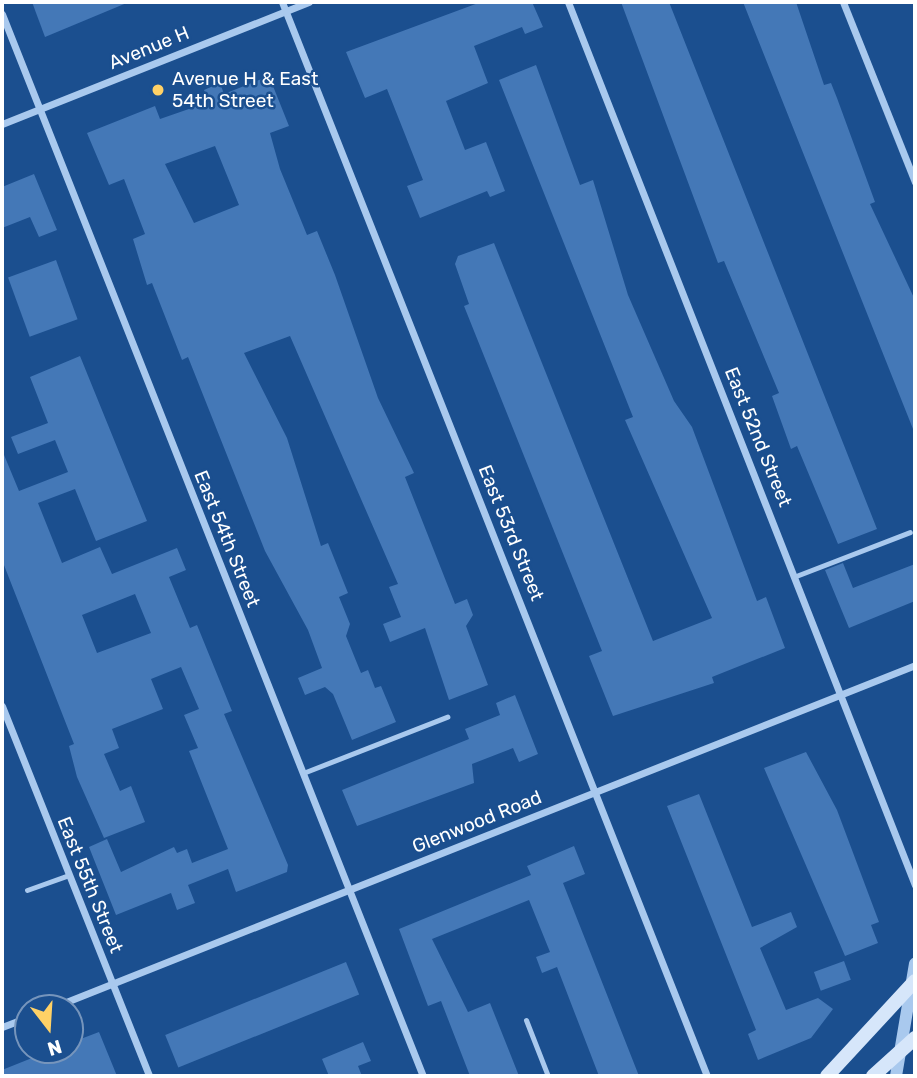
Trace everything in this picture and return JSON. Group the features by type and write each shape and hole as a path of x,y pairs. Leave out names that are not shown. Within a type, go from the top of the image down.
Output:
{"main road":[{"path":"827,1076 913,982"},
{"path":"873,1076 915,1038"}],"street":[{"name":"East 53rd Street","path":"282,2 708,1076"},
{"name":"Avenue H","path":"2,124 309,2"},
{"name":"East 52nd Street","path":"568,2 796,576 915,886"},
{"path":"843,2 915,182"},
{"name":"East 54th Street","path":"2,14 423,1076"},
{"name":"Glenwood Road","path":"84,995 915,665"},
{"name":"East 55th Street","path":"2,706 149,1076"},
{"path":"896,1076 915,964"}],"lane":[{"path":"796,576 910,532"},
{"path":"303,773 447,717"},
{"path":"27,890 69,875"},
{"path":"526,1020 548,1076"}],"building":[{"path":"32,2 129,2 45,37"},
{"path":"481,2 532,2 543,27 525,34 522,27 474,46 488,83 446,101 465,150 486,142 505,191 490,197 487,191 420,218 407,186 423,180 387,89 365,98 346,52"},
{"path":"621,2 669,2 877,529 838,544 797,446 791,449 772,396 779,393 724,261 718,263"},
{"path":"743,2 796,2 824,85 831,83 837,98 875,202 870,204 915,300 915,434"},
{"path":"536,65 580,185 593,180 628,295 674,401 692,427 757,601 766,597 785,648 712,677 714,683 613,716 589,656 602,651 464,306 469,304 455,264 458,256 494,243 653,641 712,618 625,420 633,417 499,80"},
{"path":"269,76 289,126 270,133 280,169 307,235 317,231 335,275 378,398 414,473 405,477 455,604 467,599 473,615 466,626 488,685 449,700 425,628 390,642 383,624 401,617 389,587 398,584 290,336 244,353 287,438 321,546 328,543 348,593 339,597 350,624 346,636 361,673 368,670 375,688 381,686 396,722 352,740 333,694 325,687 305,695 298,678 322,668 308,630 265,551 188,357 182,360 152,283 147,285 133,239 145,234 124,179 109,185 87,133 155,106 160,119 209,102 204,90 220,83 224,94","holes":["215,146 239,205 194,223 165,164"]},
{"path":"34,174 57,230 39,237 30,217 2,228 2,187"},
{"path":"56,260 78,319 30,337 8,277"},
{"path":"80,356 147,521 96,541 75,489 38,503 62,563 100,547 112,574 177,548 186,570 169,577 190,628 197,625 232,711 224,714 288,865 287,872 236,892 228,869 188,885 195,903 177,910 171,893 116,915 89,847 107,839 121,872 174,847 177,853 187,849 192,863 228,849 189,751 198,748 184,715 199,709 181,667 151,679 163,709 112,729 119,748 104,754 120,791 131,786 145,822 104,838 77,777 69,746 74,744 2,560 2,450 19,491 68,472 55,440 18,454 11,437 48,423 30,377","holes":["135,594 151,633 97,653 82,615"]},
{"path":"843,563 853,588 915,564 915,601 849,628 825,570"},
{"path":"515,695 538,754 519,762 513,748 472,764 474,783 357,826 342,790 469,739 465,729 500,715 496,703"},
{"path":"806,752 837,810 879,922 871,925 878,943 845,956 764,768"},
{"path":"699,794 752,927 791,912 797,927 760,948 786,1010 818,998 833,1009 811,1038 758,1060 748,1034 756,1030 667,806"},
{"path":"574,846 585,874 563,883 639,1076 599,1076 557,967 542,973 536,957 550,952 529,900 432,939 468,1012 490,1003 519,1076 470,1076 441,1001 428,1006 399,929 531,875 527,866"},
{"path":"844,961 851,980 821,991 814,972"},
{"path":"346,962 359,994 178,1067 165,1035"},
{"path":"99,1032 117,1076 2,1076 2,1070 17,1064 84,1064 84,1038"},
{"path":"363,1042 371,1061 358,1066 362,1076 329,1076 322,1059"}],"place":[{"name":"Avenue H & East 54th Street","path":"158,90"}]}
